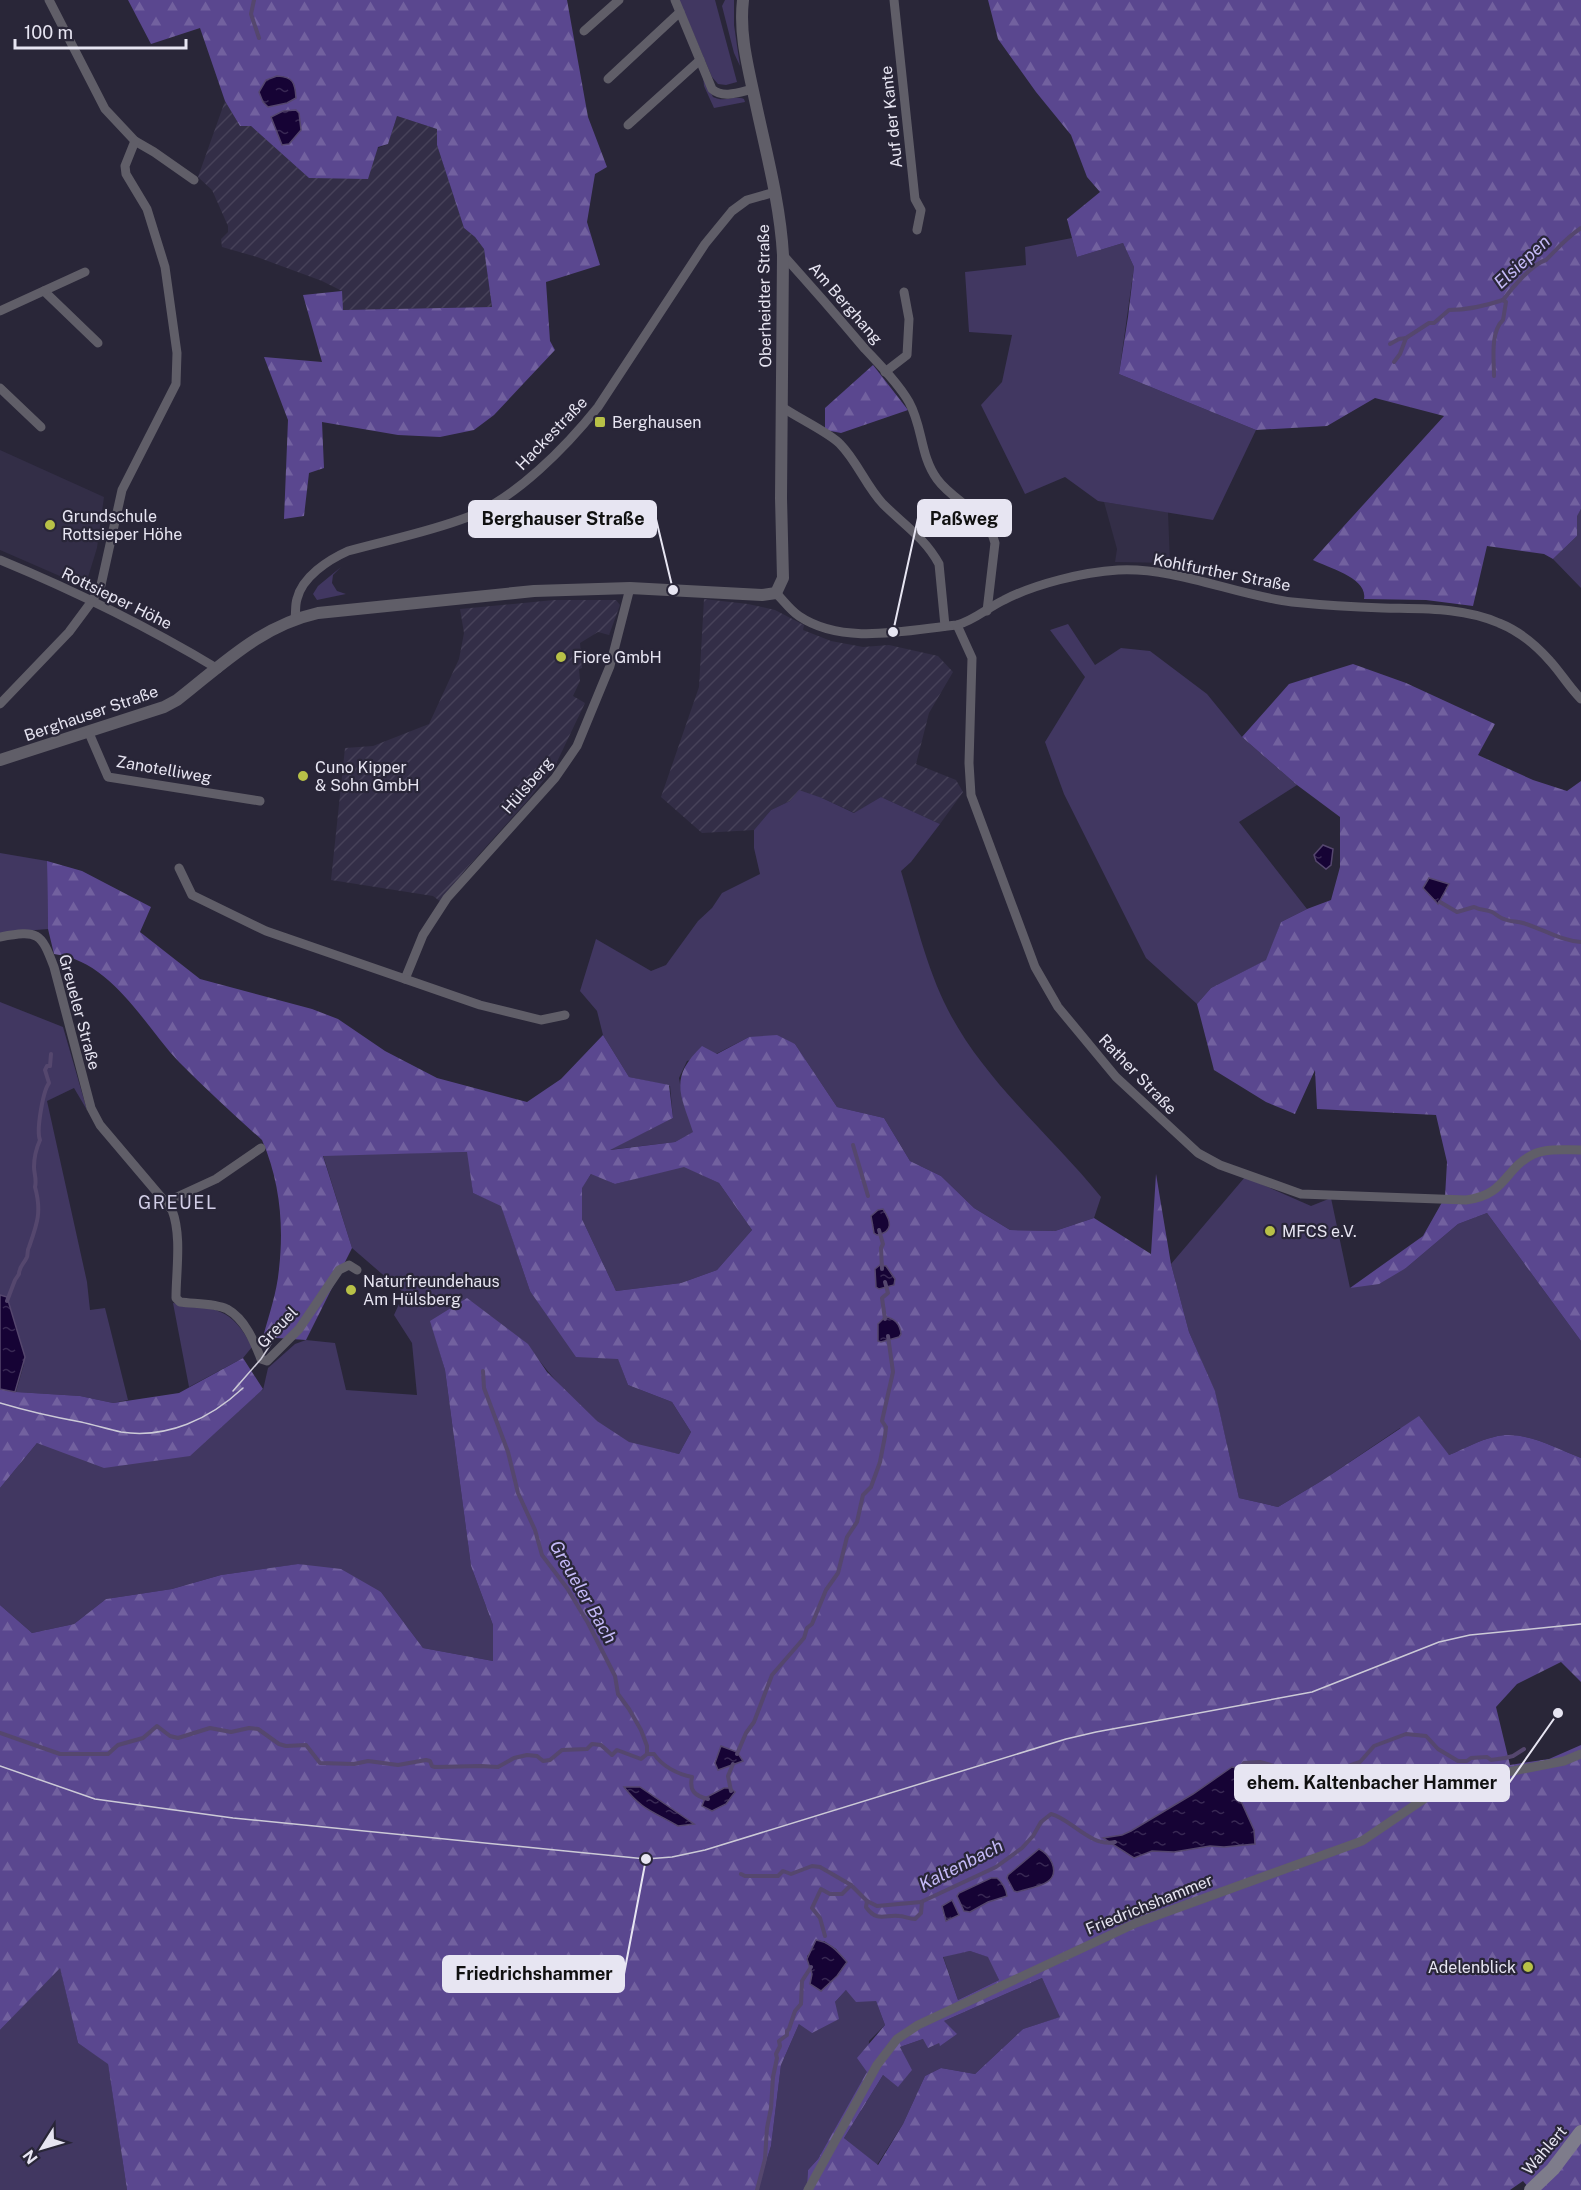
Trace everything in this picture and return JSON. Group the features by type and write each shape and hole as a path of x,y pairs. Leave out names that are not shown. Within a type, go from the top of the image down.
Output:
{"main road":[{"name":"Wahlert","path":"1531,2190 1558,2163 1581,2132"}],"street":[{"path":"49,0 105,109 135,141 194,180"},
{"path":"584,31 619,0"},
{"path":"675,0 712,89 727,94 753,89"},
{"name":"Oberheidter Straße","path":"743,0 741,23 744,48 782,228 783,578 776,593"},
{"name":"Auf der Kante","path":"894,0 915,199 921,210 917,230"},
{"path":"608,79 680,12"},
{"path":"628,125 700,60"},
{"path":"0,704 69,632 101,585 122,490 176,384 173,316 165,267 159,243 142,199 126,174 125,166 135,141"},
{"name":"Hackestraße","path":"296,618 296,601 304,584 336,557 348,551 442,526 470,516 498,502 526,481 598,407 705,244 732,211 747,200 775,192"},
{"name":"Am Berghang","path":"783,255 885,372 909,403 920,429 927,463 938,481 986,522 992,532 995,543 987,611"},
{"path":"0,311 85,272"},
{"path":"44,291 98,344"},
{"name":"Am Berghang","path":"885,372 906,355 909,319 904,292"},
{"path":"0,388 41,427"},
{"path":"782,408 840,444 865,483 915,532 934,555 939,564 945,626"},
{"name":"Rottsieper Höhe","path":"0,560 92,601 184,648 218,669"},
{"name":"Kohlfurther Straße","path":"776,593 798,615 825,629 861,634 884,634 957,625 978,618 1002,601 1029,589 1089,574 1118,570 1167,574 1256,596 1292,602 1370,608 1437,609 1498,622 1524,635 1549,660 1570,689 1581,699"},
{"name":"Berghauser Straße","path":"0,760 164,707 177,700 262,634 296,618 318,613 534,591 630,588 762,596 776,593"},
{"name":"Hülsberg","path":"405,979 423,935 447,898 555,778 577,746 610,666 630,588"},
{"name":"Rather Straße","path":"957,625 972,658 970,795 1035,966 1058,1007 1116,1077 1198,1153 1220,1165 1301,1194 1466,1200 1482,1198 1496,1190 1520,1164 1534,1154 1548,1150 1581,1150"},
{"name":"Zanotelliweg","path":"89,733 108,777 260,801"},
{"path":"179,868 192,895 266,931 480,1005 541,1020 565,1015"},
{"name":"Greueler Straße","path":"0,937 33,934 40,938 46,946 54,967 89,1102"},
{"name":"Greuel","path":"89,1102 100,1125 166,1202 175,1218 176,1298 180,1302 226,1309 249,1331 262,1361 267,1361 299,1329 339,1270 349,1265 357,1270"},
{"path":"166,1202 216,1179 261,1148"},
{"name":"Friedrichshammer","path":"808,2190 877,2065 897,2039 918,2025 1136,1923 1362,1842 1446,1784 1564,1761 1581,1754"}],"shaded area":[{"path":"679,0 715,0 737,82 726,85 718,84 712,77"},
{"path":"725,0 734,0 734,25 740,66 734,53 722,6"},
{"path":"703,76 713,97 740,98 745,102 714,108 704,86"},
{"path":"225,101 240,126 251,126 309,178 388,144 397,116 437,129 437,145 464,228 484,249 492,307 342,310 342,291 322,281 257,257 222,247 221,239 228,232 228,226 212,190 198,177"},
{"path":"1072,238 1077,257 1123,243 1134,267 1119,374 1256,430 1213,520 1098,501 1065,477 1025,494 981,405 1002,382 1012,335 969,332 965,272 1026,265 1025,247"},
{"name":"Grundschule Rottsieper Höhe","path":"0,450 104,497 97,548 85,587 0,550"},
{"path":"1104,502 1168,512 1170,563 1115,562 1117,549"},
{"path":"1581,509 1581,588 1553,559 1577,536 1577,515"},
{"path":"341,567 333,575 332,583 337,591 346,594 317,600 313,594 318,586"},
{"path":"704,599 775,610 804,625 803,630 831,641 863,647 889,645 938,656 953,672 929,713 916,764 956,780 963,792 940,824 881,797 855,813 822,798 790,801 771,810 754,830 702,833 661,797 699,687"},
{"path":"554,600 616,600 620,605 609,635 598,632 580,643 582,668 579,669 580,681 573,696 585,703 555,766 528,800 465,870 441,902 433,896 331,880 345,748 373,746 429,724 459,659 464,633 460,609"},
{"path":"1068,624 1095,665 1121,648 1150,651 1207,694 1242,737 1297,785 1239,822 1307,909 1281,922 1267,960 1211,988 1197,1004 1146,958 1064,794 1045,742 1085,677 1050,630"},
{"path":"799,790 854,813 881,797 940,824 911,862 901,871 933,977 948,1010 980,1061 1101,1197 1094,1218 1055,1231 1010,1230 974,1208 941,1176 910,1161 884,1118 837,1107 795,1044 749,1037 716,1054 687,1061 679,1078 683,1101 694,1132 675,1142 608,1150 673,1118 670,1086 629,1077 603,1035 597,1011 580,991 596,939 651,971 666,965 722,893 760,874 754,848 754,830 771,810 790,801"},
{"path":"0,853 47,861 48,929 0,933"},
{"path":"0,1002 63,1027 87,1110 74,1088 47,1101 87,1282 90,1310 105,1308 128,1400 113,1403 80,1396 16,1392 24,1364 2,1295 0,1295"},
{"path":"468,1152 473,1193 501,1205 530,1291 618,1358 628,1385 672,1402 691,1432 679,1454 630,1443 602,1426 573,1400 527,1344 431,1321 445,1370 471,1566 493,1625 493,1661 423,1648 381,1592 299,1564 221,1575 172,1589 106,1599 74,1624 32,1633 0,1605 0,1488 37,1443 263,1390 268,1368 295,1344 306,1340 335,1343 346,1390 417,1395 412,1343 394,1315 404,1293 352,1248 323,1155"},
{"path":"684,1166 719,1183 752,1230 717,1270 681,1283 616,1291 582,1219 582,1187 592,1173 615,1184"},
{"path":"1245,1177 1311,1206 1331,1198 1350,1288 1406,1268 1458,1224 1487,1213 1581,1341 1581,1458 1527,1437 1505,1435 1483,1440 1449,1455 1400,1428 1278,1507 1239,1498 1215,1392 1189,1332 1171,1264"},
{"path":"173,1303 200,1306 229,1317 245,1334 252,1347 243,1358 189,1387"},
{"path":"970,1951 989,1957 999,1980 958,2000 943,1956"},
{"path":"60,1967 78,2043 108,2063 127,2190 0,2190 0,2030"},
{"path":"1042,1978 1061,2017 1023,2029 975,2074 941,2068 925,2076 903,2124 877,2165 844,2138 883,2075 898,2086 911,2070 900,2047 923,2039 940,2045 944,2021"},
{"path":"846,1990 876,2001 885,2025 869,2041 868,2072 818,2159 808,2170 807,2185 803,2190 757,2190 771,2146 781,2065 799,2024 835,2002"}],"green space":[{"path":"128,0 567,0 588,117 607,167 595,174 587,222 600,265 546,282 550,341 555,350 494,415 474,430 440,437 398,435 322,422 324,468 309,473 304,516 284,519 288,420 264,357 322,362 303,295 342,291 343,310 492,307 484,249 464,228 437,145 437,129 397,116 388,144 378,147 368,179 309,178 251,126 240,126 225,101 200,28 151,44"},
{"path":"988,0 1581,0 1581,509 1577,516 1577,536 1553,559 1544,554 1487,546 1473,606 1426,600 1364,599 1364,592 1354,580 1313,560 1444,416 1375,398 1327,426 1256,430 1119,374 1134,267 1123,243 1077,257 1067,219 1100,192 1087,177 1071,135 1036,92 998,39"},
{"path":"873,365 908,410 841,433 825,430 825,408"},
{"path":"1353,664 1406,683 1495,724 1478,755 1533,780 1567,791 1581,781 1581,1341 1487,1213 1458,1224 1406,1268 1379,1284 1350,1288 1423,1236 1445,1197 1447,1162 1436,1115 1317,1109 1315,1070 1295,1114 1266,1102 1214,1070 1197,1004 1211,988 1266,960 1281,922 1331,900 1340,867 1340,817 1297,785 1242,737 1289,684"},
{"path":"47,861 82,871 151,907 140,932 200,979 312,1009 338,1019 385,1051 437,1078 527,1102 561,1079 603,1035 629,1077 669,1085 673,1118 610,1150 675,1142 693,1132 684,1107 680,1086 685,1067 702,1046 717,1054 749,1037 777,1035 795,1044 837,1107 884,1118 910,1161 941,1176 974,1208 1010,1230 1055,1231 1094,1218 1151,1254 1156,1174 1171,1264 1189,1332 1215,1391 1239,1498 1278,1507 1419,1416 1449,1455 1483,1440 1505,1435 1527,1437 1581,1458 1581,1682 1561,1662 1517,1684 1496,1707 1510,1765 1549,1759 1581,1745 1581,2190 1531,2190 1523,2181 1510,2190 803,2190 807,2184 808,2170 818,2159 867,2072 857,2058 885,2025 876,2001 856,2002 846,1990 835,2002 839,2019 812,2033 799,2024 781,2065 771,2146 757,2190 127,2190 108,2064 78,2043 60,1968 0,2030 0,1605 32,1633 74,1624 106,1599 172,1589 221,1575 298,1564 341,1569 381,1592 423,1648 493,1661 493,1625 471,1566 445,1370 430,1321 467,1298 528,1344 547,1372 597,1421 629,1442 679,1454 691,1432 672,1402 628,1385 618,1359 576,1357 530,1291 501,1206 473,1193 467,1152 323,1156 352,1248 306,1340 263,1337 279,1269 281,1220 277,1187 262,1140 179,1062 110,981 93,968 75,959 54,954 48,929","holes":["684,1167 719,1183 752,1230 717,1270 681,1283 616,1291 582,1219 582,1188 591,1174 615,1184","1232,1767 1242,1769 1241,1801 1254,1830 1224,1847 1210,1846 1174,1852 1152,1851 1134,1858 1104,1838 1131,1831 1193,1794","624,1787 640,1787 693,1824 678,1826 636,1801","824,1941 836,1949 847,1962 810,1984 812,1974 807,1956","970,1951 988,1957 999,1980 958,2000 943,1957","1042,1978 1060,2017 1023,2029 975,2074 941,2068 925,2076 903,2124 878,2165 844,2138 883,2075 898,2087 912,2070 900,2047 923,2039 928,2048 939,2043 940,2046 957,2034 944,2021"]},
{"path":"243,1358 263,1389 190,1456 104,1468 37,1443 0,1488 0,1389 80,1396 113,1403 179,1393"}],"water":[{"path":"277,76 292,81 296,98 287,103 268,107 259,92 266,80"},
{"path":"296,110 299,113 301,130 289,144 282,145 271,117 283,111"},
{"path":"1323,845 1333,849 1331,865 1326,869 1316,861 1314,855"},
{"path":"1429,878 1449,884 1438,904 1423,888"},
{"path":"883,1209 889,1225 886,1231 877,1235 874,1233 871,1216"},
{"path":"880,1265 886,1266 895,1279 894,1285 879,1289 876,1287 875,1269"},
{"path":"0,1295 7,1297 25,1357 15,1392 0,1389"},
{"path":"885,1317 896,1322 901,1334 899,1337 881,1342 878,1341 878,1324"},
{"path":"721,1746 737,1752 743,1761 718,1770 715,1763"},
{"path":"1232,1767 1242,1769 1241,1801 1254,1830 1255,1844 1210,1846 1174,1852 1152,1851 1134,1858 1103,1838 1131,1831 1193,1794"},
{"path":"624,1787 640,1787 694,1824 678,1826 643,1806"},
{"path":"724,1788 730,1788 735,1792 726,1804 712,1811 702,1806 705,1798"},
{"path":"1039,1849 1051,1861 1053,1876 1044,1884 1014,1891 1007,1878 1008,1875"},
{"path":"991,1878 997,1878 1001,1882 1007,1896 988,1902 970,1912 964,1911 957,1896 959,1893"},
{"path":"952,1900 959,1915 946,1921 942,1906"},
{"path":"816,1940 830,1945 847,1962 837,1976 821,1991 810,1984 812,1974 807,1959"}],"waterway":[{"path":"254,0 251,14 259,38"},
{"name":"Elsiepen","path":"1394,362 1406,338 1429,323 1434,323 1449,310 1476,307 1503,300 1529,271 1546,260 1581,228"},
{"path":"1494,376 1494,339 1503,320 1506,302 1503,300"},
{"path":"1390,344 1406,338"},
{"path":"1440,902 1457,912 1474,907 1490,911 1506,920 1523,923 1558,937 1581,942"},
{"path":"7,1301 27,1257 38,1218 34,1164 40,1140 39,1128 44,1094 49,1083 45,1070 47,1066 50,1066 51,1054"},
{"path":"853,1145 868,1196"},
{"path":"879,1230 883,1244 881,1248 882,1269"},
{"path":"885,1282 888,1293 882,1298 885,1319"},
{"path":"737,1754 746,1733 754,1722 772,1675 804,1638 826,1590 838,1573 847,1537 857,1522 863,1495 871,1487 880,1462 885,1436 886,1427 882,1421 893,1372 888,1336"},
{"name":"Greueler Bach","path":"483,1371 484,1388 508,1452 518,1493 535,1530 542,1555 567,1588 588,1623 615,1676 618,1694 641,1730 647,1746 647,1754"},
{"name":"Kaltenbach","path":"0,1733 60,1754 108,1754 118,1745 143,1738 157,1726 170,1736 178,1738 210,1728 231,1732 249,1728 258,1729 279,1744 306,1745 320,1763 354,1764 368,1761 398,1765 426,1760 435,1767 498,1767 514,1758 527,1755 537,1756 543,1761 550,1760 562,1750 587,1749 592,1744 601,1745 612,1755 617,1750 641,1759 647,1754 654,1754 670,1769 692,1777 691,1786 694,1792 708,1799"},
{"name":"Kaltenbach","path":"1351,1765 1360,1762 1374,1746 1406,1734 1426,1736 1438,1749 1458,1761 1467,1761 1471,1758 1487,1757 1491,1760 1505,1758 1524,1749"},
{"path":"1240,1768 1244,1763 1260,1762 1288,1770 1321,1771"},
{"path":"731,1791 728,1776 733,1764"},
{"name":"Kaltenbach","path":"1281,1785 1312,1781 1327,1775"},
{"name":"Kaltenbach","path":"741,1874 778,1876 783,1871 791,1874 812,1866 820,1867 851,1885 867,1901 877,1906 921,1902 996,1867 1022,1848 1033,1836 1041,1822 1051,1814 1098,1841 1115,1842"},
{"path":"825,1936 820,1918 812,1908 821,1889 830,1894 842,1894 851,1885"},
{"path":"867,1901 866,1907 874,1915 915,1919 921,1913 922,1902"},
{"path":"757,2190 765,2159 779,2041 787,2035 795,2011 801,2004 802,1981 811,1967"}],"tram line":[{"path":"233,1391 261,1359 278,1333"},
{"path":"0,1403 121,1432 155,1432 187,1424 202,1417 243,1388"},
{"path":"0,1766 95,1799 233,1818 646,1859 672,1857 705,1850 1066,1739 1312,1692 1439,1642 1470,1635 1581,1624"}],"place":[{"name":"Berghausen","path":"600,422"},
{"name":"Grundschule Rottsieper Höhe","path":"50,525"},
{"name":"Berghauser Straße","path":"673,590"},
{"name":"Paßweg","path":"893,632"},
{"name":"Fiore GmbH","path":"561,657"},
{"name":"Cuno Kipper & Sohn GmbH","path":"303,776"},
{"name":"MFCS e.V.","path":"1270,1231"},
{"name":"Naturfreundehaus Am Hülsberg","path":"351,1290"},
{"name":"ehem. Kaltenbacher Hammer","path":"1558,1713"},
{"name":"Friedrichshammer","path":"646,1859"},
{"name":"Adelenblick","path":"1528,1967"}],"district":[{"name":"GREUEL","path":"178,1203"}]}
